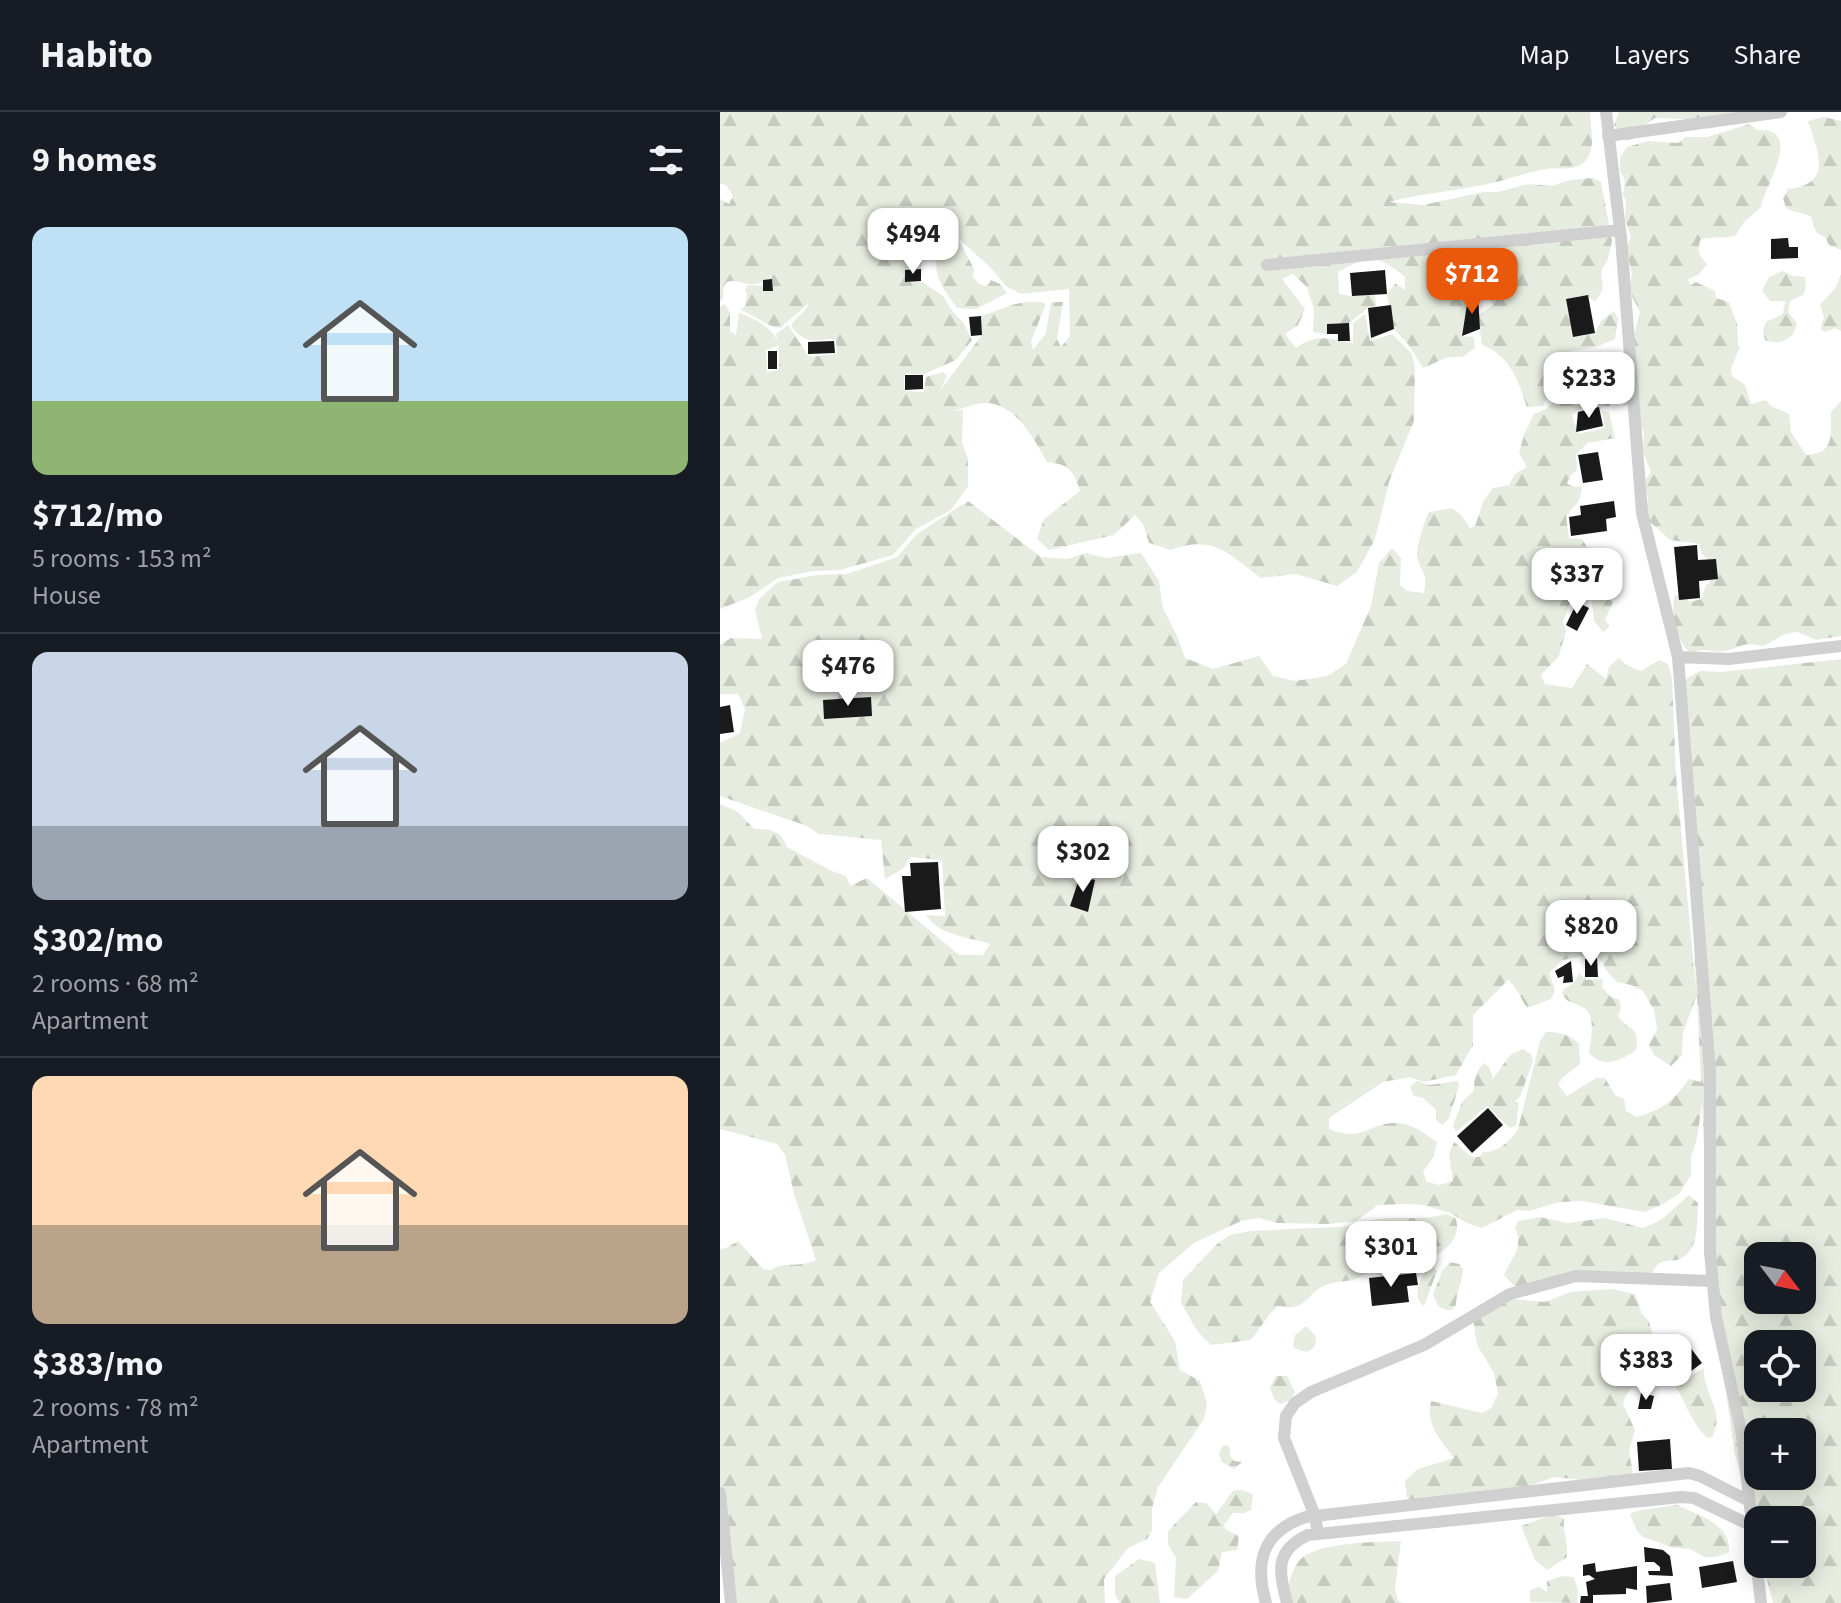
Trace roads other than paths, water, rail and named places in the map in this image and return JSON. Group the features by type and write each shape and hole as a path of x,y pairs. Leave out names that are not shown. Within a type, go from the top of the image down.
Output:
{"street":[{"path":"1606,112 1620,230 1642,513 1678,657 1710,1073 1712,1281 1716,1317 1742,1435 1750,1506"},
{"path":"1608,136 1781,112"},
{"path":"1267,265 1620,230"},
{"path":"1678,657 1729,659 1841,646"},
{"path":"1318,1534 1315,1516 1284,1438 1286,1416 1295,1403 1311,1392 1424,1345 1510,1294 1576,1276 1712,1281"},
{"path":"1266,1603 1260,1561 1270,1540 1287,1523 1315,1516 1689,1473 1749,1501"},
{"path":"720,1493 731,1603"},
{"path":"1287,1603 1280,1570 1284,1554 1294,1542 1318,1534 1681,1497 1694,1498 1744,1522"},
{"path":"1758,1578 1761,1603"}]}
